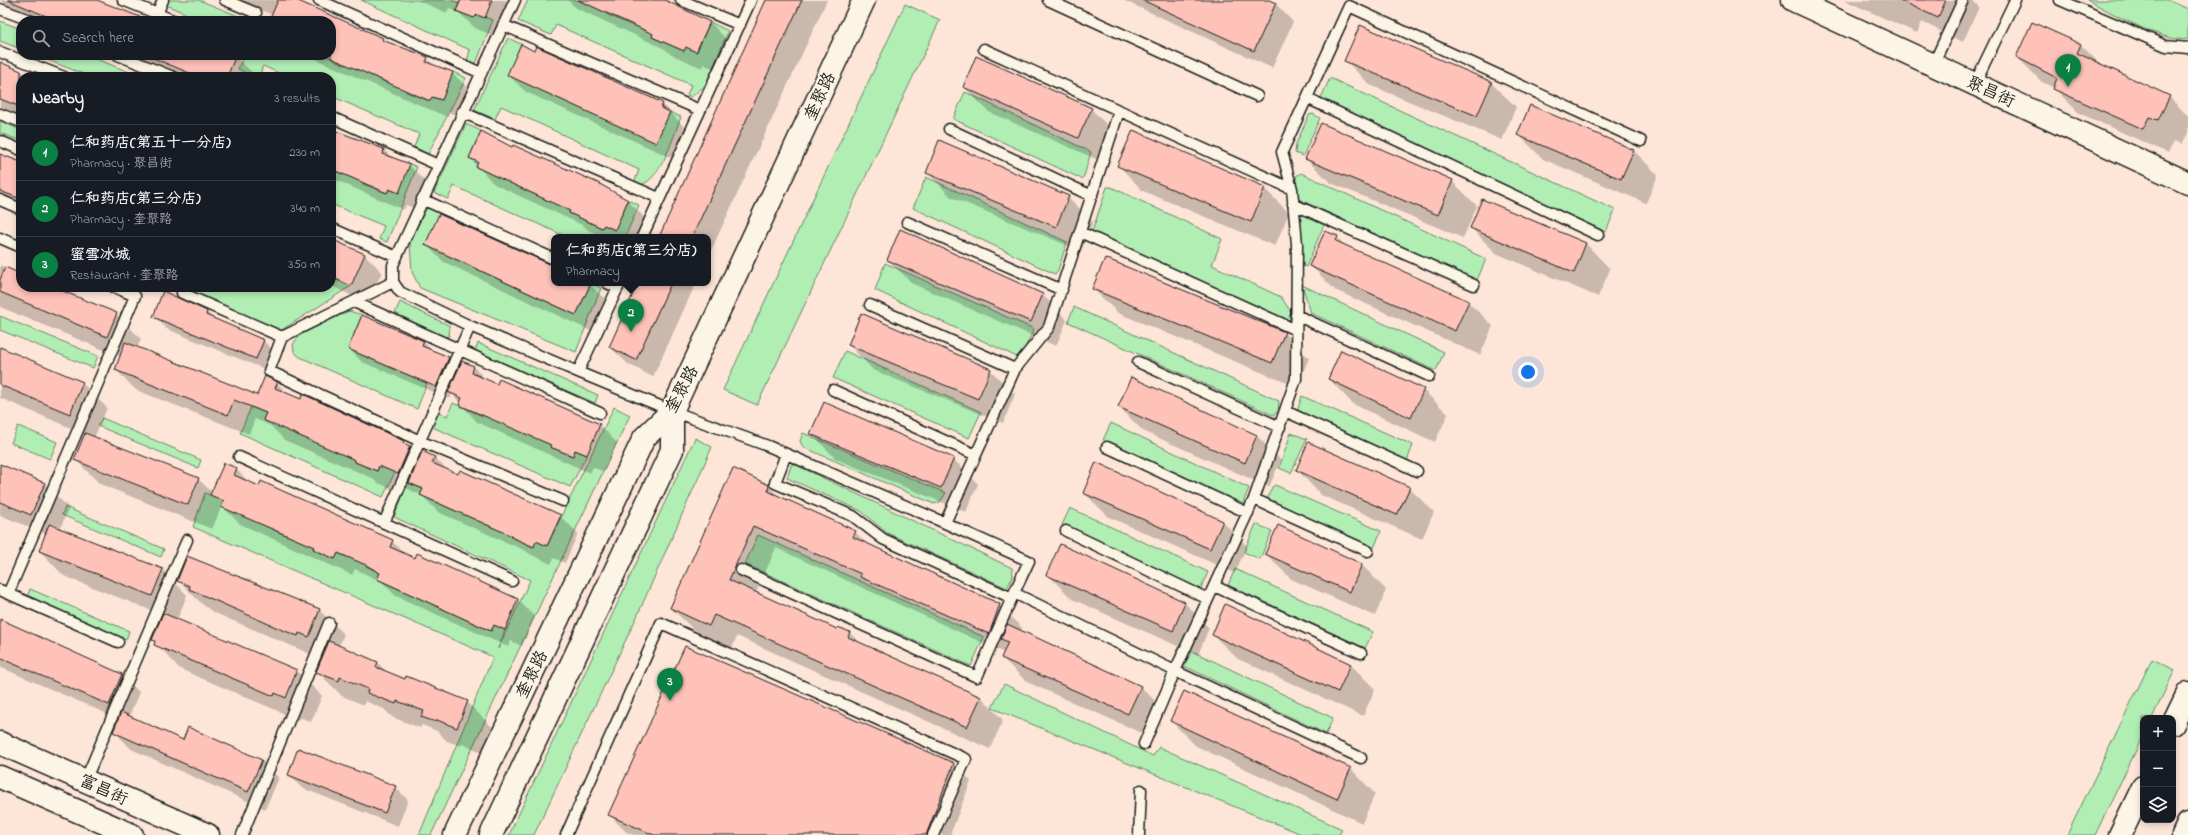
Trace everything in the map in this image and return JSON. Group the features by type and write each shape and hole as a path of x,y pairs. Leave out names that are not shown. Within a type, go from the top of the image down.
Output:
{"street":[{"name":"奎聚路","path":"455,835 644,438 672,412 864,0"},
{"name":"聚昌街","path":"1793,0 2188,182"},
{"path":"491,835 672,450 672,412"},
{"path":"2176,718 2188,693"},
{"name":"富昌街","path":"0,743 208,835"},
{"name":"富昌街","path":"0,777 132,835"},
{"path":"2120,835 2140,793"},
{"path":"2183,835 2188,824"}],"lane":[{"path":"123,0 162,16"},
{"path":"157,14 163,0"},
{"path":"225,0 256,13"},
{"path":"319,0 481,73"},
{"path":"515,0 462,112 393,265 393,282 400,292 470,326 672,412 786,454 1029,561 977,677 741,570"},
{"path":"682,0 740,25"},
{"path":"643,234 751,0"},
{"path":"1048,0 1257,96"},
{"path":"1933,65 1963,0"},
{"path":"1975,83 2015,0"},
{"path":"2060,0 2166,46 2188,48"},
{"path":"1144,744 1175,671 1254,499 1296,379 1297,244 1292,189 1282,152 1349,6 1641,141"},
{"path":"0,9 19,16"},
{"path":"503,25 700,110"},
{"path":"984,49 1292,189"},
{"path":"0,52 16,58"},
{"path":"20,60 51,72"},
{"path":"130,60 160,72"},
{"path":"1307,98 1598,235"},
{"path":"945,523 1015,369 1049,328 1119,111"},
{"path":"462,112 659,198"},
{"path":"0,114 16,120"},
{"path":"336,119 438,165"},
{"path":"949,129 1092,196"},
{"path":"0,141 16,148"},
{"path":"422,199 551,258"},
{"path":"0,200 16,207"},
{"path":"1293,204 1474,285"},
{"path":"907,222 1062,290"},
{"path":"336,230 397,257"},
{"path":"1080,232 1296,330"},
{"path":"0,238 16,245"},
{"path":"393,282 282,337 269,371 420,441 563,501"},
{"path":"578,372 619,286"},
{"path":"118,642 4,592 135,296 126,292"},
{"path":"182,293 282,337"},
{"path":"354,302 600,413"},
{"path":"870,305 1015,369"},
{"path":"1296,316 1428,376"},
{"path":"384,523 470,326"},
{"path":"1138,362 1280,427"},
{"path":"833,390 976,455"},
{"path":"1285,411 1417,471"},
{"path":"1107,447 1248,513"},
{"path":"786,454 775,482 854,516 883,539 1013,595 1362,758"},
{"path":"239,457 512,581"},
{"path":"1254,499 1368,551"},
{"path":"1066,531 1208,600"},
{"path":"85,781 187,540"},
{"path":"1214,586 1360,653"},
{"path":"242,835 329,623"},
{"path":"566,835 661,623 966,759 933,835"},
{"path":"1139,835 1141,790"}],"green space":[{"path":"168,0 199,0 239,16 191,16 166,5"},
{"path":"361,0 451,0 459,3 456,11 474,18 477,15 493,20 477,61 473,64 467,61 470,50"},
{"path":"528,0 578,0 586,4 592,0 608,7 606,14 633,26 636,21 655,29 652,37 684,51 686,47 697,52 710,22 728,31 706,85 691,97 687,95 691,85 556,25 551,35 518,21"},
{"path":"2087,0 2168,0 2188,9 2188,39 2166,37 2152,32 2137,26"},
{"path":"905,4 940,20 757,405 723,390"},
{"path":"0,21 16,27 16,47 0,41"},
{"path":"508,38 521,44 508,75 656,142 670,112 681,117 666,156 655,174 641,185 634,183 639,170 501,106 495,119 474,110"},
{"path":"48,60 99,60 129,72 78,72"},
{"path":"242,60 334,60 345,65 348,61 364,72 387,83 389,79 407,88 406,92 430,101 432,97 442,100 453,72 466,78 428,154 414,147 419,134 336,98 336,72 277,72 263,66 261,72 244,72 238,69"},
{"path":"1330,78 1615,210 1606,232 1320,100"},
{"path":"965,92 1091,152 1082,179 953,119"},
{"path":"1313,114 1320,118 1303,156 1295,153 1296,144 1309,115"},
{"path":"0,121 16,128 16,139 0,133"},
{"path":"466,124 481,131 469,158 478,162 476,167 551,202 572,206 569,213 602,228 604,225 615,230 628,200 639,205 626,234 560,234 454,186 448,199 434,193"},
{"path":"410,164 417,167 387,242 379,239 384,226 336,206 336,171 344,175 345,171 364,180 363,184 387,193"},
{"path":"1301,173 1486,259 1477,280 1298,199 1296,176"},
{"path":"926,177 1067,242 1058,270 1055,274 913,208"},
{"path":"1107,187 1111,187 1222,239 1212,265 1281,297 1291,312 1289,322 1092,232"},
{"path":"427,207 440,213 425,245 576,315 590,286 597,286 601,288 576,352 420,288 412,272 410,242"},
{"path":"1298,213 1324,225 1306,267 1300,264"},
{"path":"885,263 1034,329 1025,348 1017,357 875,290"},
{"path":"336,279 351,286 280,331 190,292 336,292"},
{"path":"1302,285 1444,352 1436,371 1311,313"},
{"path":"400,302 450,326 449,336 444,337 395,313"},
{"path":"1074,307 1279,401 1278,412 1273,415 1068,322"},
{"path":"349,311 362,315 348,349 427,383 417,409 300,357 294,352 293,344 300,335"},
{"path":"0,316 98,356 93,368 0,330"},
{"path":"478,343 598,395 595,403 475,351"},
{"path":"845,351 981,412 969,438 833,378"},
{"path":"1302,396 1413,445 1407,461 1297,412"},
{"path":"453,403 483,416 486,410 517,430 553,441 551,447 572,456 575,450 587,455 570,487 430,426 435,410 447,416"},
{"path":"251,407 266,413 263,420 357,456 355,462 377,471 379,466 395,472 383,497 240,433"},
{"path":"614,407 630,415 431,835 419,835 493,657 193,527 205,493 230,504 274,530 315,544 313,549 335,559 338,553 349,558 380,535 366,566 380,573 377,579 491,631 494,625 505,630 498,649 530,580 394,517 408,483 423,489 420,495 494,528 514,532 512,537 533,547 536,541 547,546"},
{"path":"102,418 201,460 198,468 98,426"},
{"path":"1111,423 1249,488 1242,505 1103,440"},
{"path":"18,426 57,442 50,459 11,443"},
{"path":"803,433 946,493 940,502 934,504 803,447 800,441"},
{"path":"1291,433 1307,439 1291,473 1279,468"},
{"path":"695,438 712,447 638,614 534,835 509,835"},
{"path":"792,463 1012,568 1013,576 1007,588 887,533 861,511 787,478"},
{"path":"1275,485 1381,531 1374,548 1267,500 1272,487"},
{"path":"65,507 164,549 161,557 62,515"},
{"path":"1070,508 1208,572 1201,589 1062,525"},
{"path":"1256,524 1272,531 1260,559 1244,552"},
{"path":"758,535 984,637 971,666 745,564"},
{"path":"1235,569 1373,632 1365,648 1228,585"},
{"path":"30,589 129,631 126,640 27,597"},
{"path":"1192,651 1333,718 1326,734 1184,666"},
{"path":"2152,659 2175,670 2153,715 2140,715 2140,742 2095,835 2067,835"},
{"path":"1004,684 1153,756 1159,747 1342,829 1339,835 1304,835 992,708"}],"building":[{"path":"8,0 97,0 138,16 46,16"},
{"path":"278,0 296,0 333,16 271,16"},
{"path":"461,0 492,0 485,18 477,15 474,18 456,11"},
{"path":"578,0 665,0 710,22 696,52 686,47 684,51 652,37 653,34"},
{"path":"766,0 802,0 693,234 660,234"},
{"path":"1142,0 1269,0 1276,3 1254,51"},
{"path":"1900,0 1946,0 1938,18"},
{"path":"336,17 383,38 382,40 428,57 426,62 453,72 442,100 432,97 430,101 336,60"},
{"path":"2032,22 2081,44 2077,53 2170,96 2158,120 2149,117 2143,129 2053,89 2057,78 2016,57"},
{"path":"1360,25 1492,82 1477,116 1344,61"},
{"path":"521,44 534,51 536,46 663,103 661,108 670,112 656,143 507,75"},
{"path":"976,56 1092,108 1078,138 963,87"},
{"path":"158,60 234,60 229,72 187,72"},
{"path":"0,62 21,72 16,72 16,105 0,99"},
{"path":"1530,105 1634,150 1621,179 1517,135"},
{"path":"1321,123 1453,180 1438,215 1305,159"},
{"path":"1133,130 1265,187 1251,222 1117,166"},
{"path":"336,131 384,149 383,154 410,164 399,193 389,189 387,193 336,171"},
{"path":"481,131 512,147 513,145 598,183 628,200 615,230 604,225 602,228 569,213 570,211 476,167 478,162 469,158"},
{"path":"939,140 1069,196 1056,227 926,173"},
{"path":"0,154 16,160 16,197 0,191"},
{"path":"1482,199 1586,243 1574,273 1470,228"},
{"path":"439,214 551,265 551,286 590,286 576,315 425,245"},
{"path":"900,229 1043,294 1031,322 887,260"},
{"path":"1325,231 1338,236 1336,241 1469,301 1455,331 1309,266"},
{"path":"336,241 365,254 351,286 336,279"},
{"path":"1105,258 1285,332 1272,363 1092,289"},
{"path":"5,267 16,272 16,292 65,292 117,313 107,337 0,292 0,280"},
{"path":"637,286 670,286 636,360 609,347"},
{"path":"163,292 165,292 207,311 206,315 264,340 256,359 153,317"},
{"path":"861,313 991,369 978,399 848,345"},
{"path":"362,315 424,341 422,346 449,357 436,387 348,349"},
{"path":"125,342 257,395 265,376 278,382 275,388 301,399 303,394 404,441 403,443 410,446 398,474 379,466 377,471 263,420 266,413 234,400 228,415 115,370"},
{"path":"0,347 83,382 70,414 0,385"},
{"path":"1341,350 1424,389 1411,418 1328,379"},
{"path":"462,361 474,366 472,373 497,384 499,379 600,424 587,455 575,450 573,456 459,405 462,398 448,392"},
{"path":"1131,377 1257,435 1245,463 1118,407"},
{"path":"824,402 954,458 941,488 810,434"},
{"path":"85,433 199,478 188,505 74,460"},
{"path":"1308,442 1410,487 1397,515 1296,470"},
{"path":"422,451 435,457 432,463 458,474 460,470 561,515 547,546 536,541 534,547 420,495 423,489 409,483"},
{"path":"1096,462 1223,521 1210,549 1083,493"},
{"path":"224,463 237,468 234,475 259,486 261,481 393,540 390,547 415,558 417,553 518,599 505,630 494,625 491,631 377,579 380,573 366,565 338,553 335,559 313,549 314,547 221,507 224,501 210,495"},
{"path":"0,464 45,483 31,515 0,502"},
{"path":"733,468 769,485 768,491 856,531 853,537 1000,604 989,634 860,577 861,574 753,526 729,580 837,629 838,627 850,632 848,637 981,697 967,727 714,615 709,626 670,608"},
{"path":"49,524 163,569 152,596 39,551"},
{"path":"1278,525 1362,564 1350,592 1265,554"},
{"path":"1060,544 1185,602 1173,631 1046,575"},
{"path":"187,556 320,609 309,637 299,633 298,636 280,629 189,589 190,586 177,581"},
{"path":"1225,604 1351,664 1338,692 1212,635"},
{"path":"163,613 297,670 286,698 275,693 274,696 154,645 155,641 152,640"},
{"path":"0,619 122,674 109,705 0,658"},
{"path":"1007,624 1141,686 1128,714 1001,658 1008,642 1001,639"},
{"path":"329,641 378,662 376,667 405,679 406,676 468,701 457,728 437,720 436,722 421,717 424,711 397,701 396,704 367,693 368,689 340,677 339,681 316,672"},
{"path":"685,646 954,763 926,835 654,835 608,815"},
{"path":"1184,691 1351,768 1337,799 1170,721"},
{"path":"121,712 183,740 188,727 262,760 248,792 113,732"},
{"path":"298,748 396,786 385,813 288,775"}],"place":[{"name":"仁和药店(第五十一分店)","path":"2068,87"},
{"name":"仁和药店(第三分店)","path":"631,332"},
{"name":"蜜雪冰城","path":"670,701"}]}
